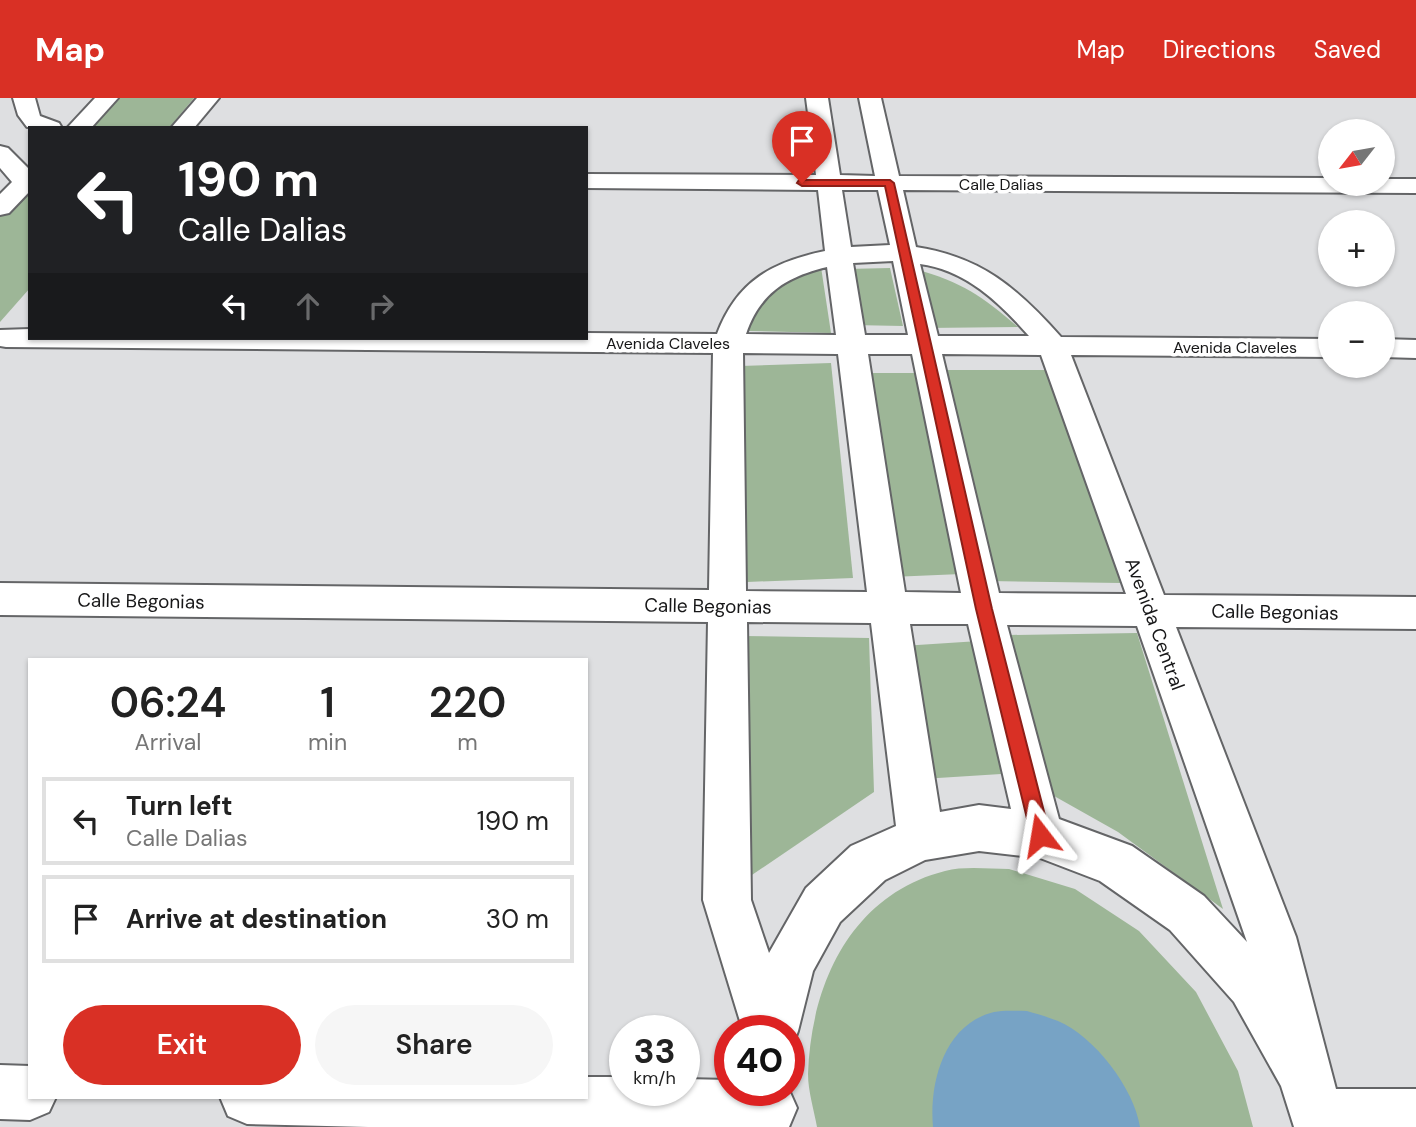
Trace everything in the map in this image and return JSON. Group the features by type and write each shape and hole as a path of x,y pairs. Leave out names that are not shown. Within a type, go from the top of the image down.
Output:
{"street":[{"path":"24,98 32,122 36,126"},
{"path":"80,126 107,98"},
{"path":"184,126 208,98"},
{"path":"817,98 921,838"},
{"path":"870,98 984,609 1040,835"},
{"path":"0,153 28,181"},
{"path":"0,183 28,181"},
{"path":"0,208 28,181"},
{"name":"Calle Dalias","path":"588,181 1416,186"},
{"name":"Avenida Central","path":"766,1015 727,900 728,343 741,307 757,289 782,274 839,254 906,253 954,264 984,281 1020,307 1053,346 1271,937 1315,1106"},
{"path":"3,340 28,311"},
{"name":"Avenida Claveles","path":"3,340 1318,348"},
{"path":"1395,348 1416,349"},
{"name":"Calle Begonias","path":"0,599 1416,613"},
{"path":"775,1015 790,963 823,905 868,863 921,838 979,828 1040,835 1115,863 1186,913 1252,984 1315,1106 1416,1117"},
{"path":"0,1092 28,1093"},
{"path":"342,1099 770,1108"}],"green space":[{"path":"107,98 194,98 171,126 81,126"},
{"path":"15,192 28,192 28,290 0,322 0,208"},
{"path":"821,267 831,333 749,331 758,306 775,289"},
{"path":"890,268 903,326 852,325 846,269"},
{"path":"915,269 971,291 1018,327 926,328"},
{"path":"831,363 853,578 747,582 740,366"},
{"path":"943,370 1049,370 1121,583 989,581"},
{"path":"858,373 918,373 961,574 891,577"},
{"path":"1137,633 1223,909 1118,832 1047,792 1010,635"},
{"path":"742,636 869,638 874,792 746,879"},
{"path":"979,641 1001,774 922,779 902,646"},
{"path":"968,868 1009,869 1075,889 1139,931 1196,992 1238,1071 1253,1127 817,1127 808,1074 817,1008 842,948 861,922 884,900 912,883 945,871"}],"water":[{"path":"998,1011 1027,1011 1072,1028 1098,1051 1130,1096 1140,1127 933,1127 932,1110 937,1074 952,1042 963,1029 977,1019"}],"route":[{"path":"802,183 890,183 984,609 1040,835"}]}
